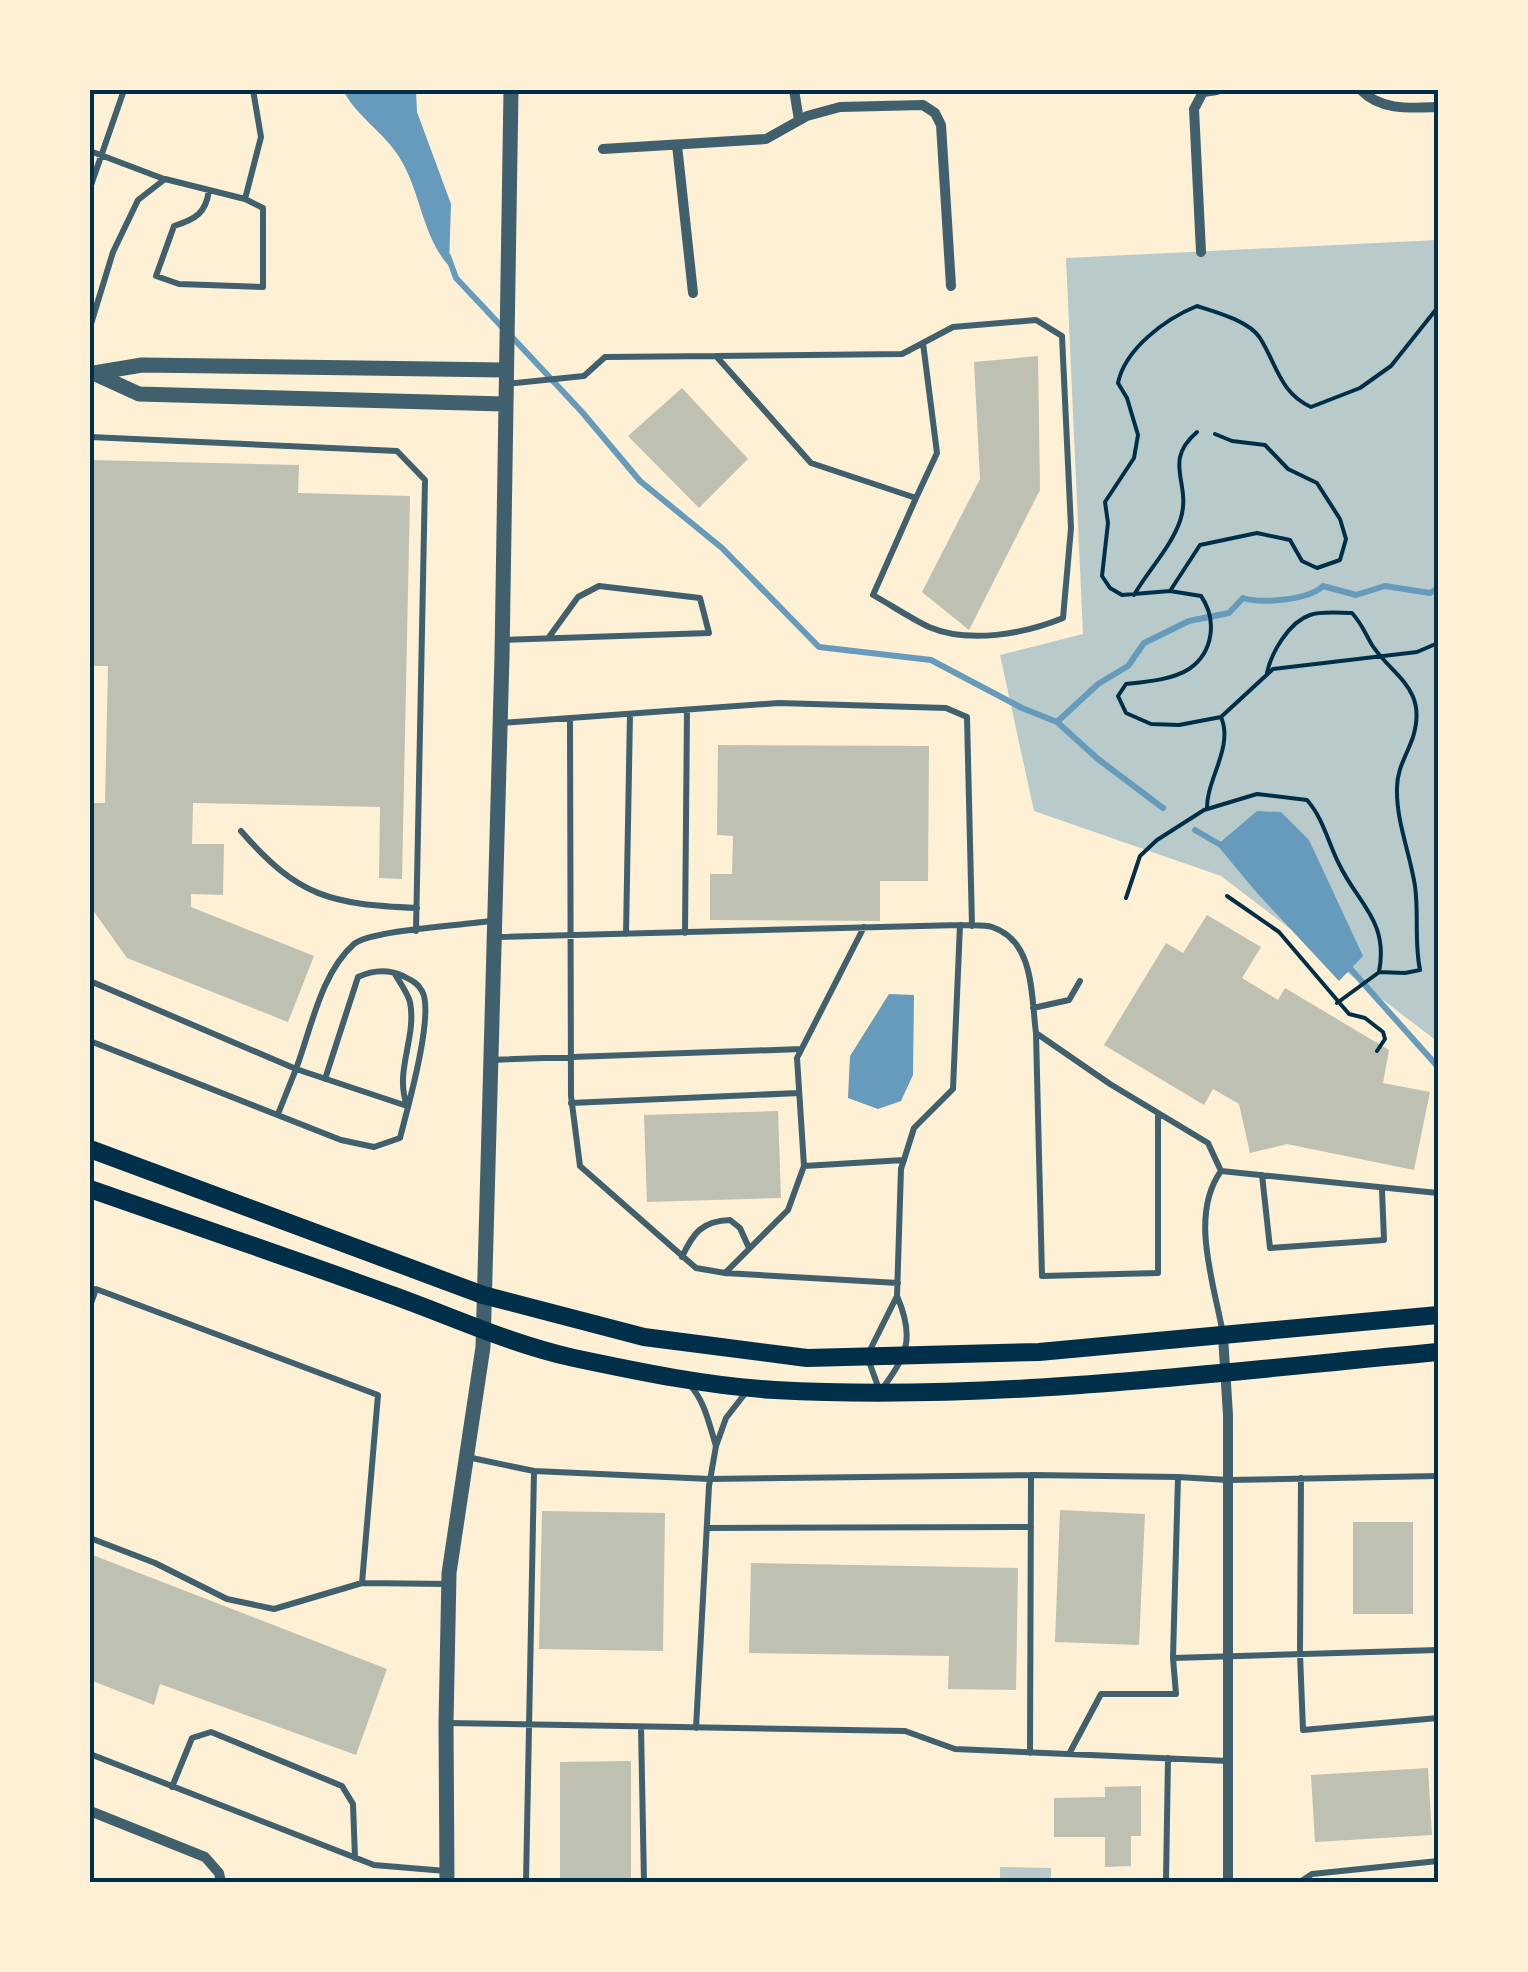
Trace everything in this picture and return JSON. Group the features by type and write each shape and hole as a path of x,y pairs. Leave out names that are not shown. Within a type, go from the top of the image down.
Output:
{"main road":[{"path":"91,1152 483,1295 644,1337 807,1358 1040,1352 1438,1315"},
{"path":"90,1189 385,1292 482,1331 570,1358 685,1379 752,1387 880,1392 1052,1387 1438,1352"}],"street":[{"path":"447,1876 449,1584 480,1373 482,1331 500,723 512,90"},
{"path":"794,90 799,120"},
{"path":"1201,252 1194,109 1203,92 1217,90"},
{"path":"1360,90 1378,104 1438,107"},
{"path":"603,149 766,139 799,120 840,107 923,105 935,113 941,126 952,286"},
{"path":"677,145 692,293"},
{"path":"91,373 142,365 504,377"},
{"path":"91,373 140,394 504,404"},
{"path":"1223,1336 1227,1370 1228,1882"},
{"path":"90,1811 205,1857 219,1873 221,1882"}],"lane":[{"path":"90,188 124,90"},
{"path":"245,199 261,137 253,90"},
{"path":"90,152 165,179 209,190 245,199 263,208 262,287 178,284 156,276 174,226 201,215 209,190"},
{"path":"90,327 114,252 138,200 165,179"},
{"path":"504,377 584,376 604,357 902,354 923,343 954,327 1036,320 1062,336 1071,528 1062,618 1044,626 980,636 932,628 873,594 937,453 923,343"},
{"path":"716,356 811,463 916,498"},
{"path":"90,437 397,451 424,480 416,931"},
{"path":"502,640 709,633 700,598 599,586 578,597 550,637"},
{"path":"500,723 778,703 946,708 966,716 972,926"},
{"path":"686,934 687,710"},
{"path":"626,934 630,714"},
{"path":"570,718 570,1058 580,1166 696,1268 898,1283"},
{"path":"242,831 269,863 318,896 365,906 417,908"},
{"path":"880,1392 867,1356 897,1296 904,1160 914,1128 953,1088 960,925"},
{"path":"278,1114 333,970 356,941 380,934 492,929 568,936 960,925 990,926 1007,934 1021,948 1027,966 1036,1033 1042,1276 1158,1272 1158,1112"},
{"path":"724,1273 788,1210 804,1166 797,1058 864,927"},
{"path":"90,1041 341,1140 374,1147 400,1138 408,1106 424,1026 424,996 414,982 394,972 371,971 354,983 325,1079"},
{"path":"394,972 410,1001 410,1032 400,1087 408,1106"},
{"path":"90,981 296,1070 408,1106"},
{"path":"1032,1008 1069,1000 1080,981"},
{"path":"1036,1033 1208,1143 1221,1170"},
{"path":"488,1060 801,1049"},
{"path":"572,1104 799,1093"},
{"path":"804,1166 904,1160"},
{"path":"1221,1170 1438,1194"},
{"path":"1221,1170 1205,1205 1204,1229 1223,1336"},
{"path":"1262,1174 1270,1248 1384,1240 1382,1190"},
{"path":"682,1257 691,1237 713,1221 730,1220 740,1228 749,1248"},
{"path":"90,1306 96,1289 378,1395 362,1584"},
{"path":"880,1392 906,1355 905,1314 897,1296"},
{"path":"685,1379 698,1393 716,1446"},
{"path":"696,1728 710,1479 726,1418 752,1387"},
{"path":"466,1457 534,1471 710,1479 1032,1475 1228,1480 1438,1476"},
{"path":"526,1882 534,1471"},
{"path":"1030,1752 1032,1475"},
{"path":"1068,1754 1101,1694 1176,1694 1173,1658 1178,1477"},
{"path":"1301,1478 1303,1730 1438,1718"},
{"path":"707,1528 1031,1526"},
{"path":"90,1538 155,1563 228,1599 274,1609 362,1584 449,1584"},
{"path":"1173,1658 1438,1650"},
{"path":"446,1724 906,1731 955,1749 1228,1761"},
{"path":"641,1726 644,1882"},
{"path":"172,1787 192,1738 211,1732 342,1786 353,1804 355,1858"},
{"path":"90,1754 374,1865 447,1876"},
{"path":"1166,1882 1168,1758"},
{"path":"1300,1882 1312,1874 1438,1860"}],"path":[{"path":"1438,307 1391,366 1360,388 1310,407 1295,400 1282,383 1258,335 1223,314 1196,306 1142,343 1122,366 1118,383 1127,398 1138,435 1134,458 1106,502 1108,523 1101,568 1110,588 1122,595 1170,591 1202,596 1210,609 1212,632 1204,654 1188,670 1150,682 1126,684 1118,696 1126,713 1151,724 1179,725 1220,718 1272,669 1418,652 1438,643"},
{"path":"1134,596 1180,521 1182,484 1178,455 1183,444 1197,432"},
{"path":"1170,591 1200,545 1257,532 1290,540 1302,561 1317,568 1332,565 1345,552 1346,538 1340,519 1318,482 1288,468 1264,446 1215,434"},
{"path":"1267,673 1279,645 1310,614 1352,613 1363,624 1374,648 1408,683 1416,708 1413,735 1400,762 1396,789 1404,846 1416,889 1420,970 1378,972 1338,1003"},
{"path":"1207,809 1207,796 1222,752 1224,726 1220,718"},
{"path":"1126,898 1140,856 1156,840 1207,809 1257,794 1308,800 1317,811 1340,867 1373,916 1381,938 1378,972"},
{"path":"1227,896 1279,932 1338,1003 1383,1032 1385,1039 1378,1052"}],"shaded area":[{"path":"1438,240 1438,1042 1221,876 1034,811 1000,655 1083,634 1066,258"},
{"path":"1000,1867 1051,1868 1051,1882 1000,1882"}],"water":[{"path":"343,90 416,90 417,112 451,204 449,266 432,239 404,165"},
{"path":"1257,811 1281,812 1309,840 1363,956 1339,981 1217,845"},
{"path":"889,994 914,995 913,1075 901,1101 878,1109 848,1098 850,1056"}],"building":[{"path":"1038,356 1040,490 969,630 922,592 980,479 974,362"},
{"path":"682,388 748,459 699,508 628,436"},
{"path":"90,460 299,465 298,493 410,496 402,879 379,878 380,807 193,803 192,844 224,844 223,895 191,894 191,907 314,956 288,1022 127,958 90,906 92,803 105,803 108,666 90,666"},
{"path":"718,745 929,746 928,881 880,881 880,921 710,920 710,874 732,874 733,836 717,835"},
{"path":"1207,915 1261,947 1242,978 1278,1000 1285,988 1389,1050 1383,1083 1430,1092 1414,1170 1287,1144 1250,1153 1239,1104 1213,1089 1204,1105 1104,1045 1166,943 1183,953"},
{"path":"778,1111 781,1198 647,1202 644,1115"},
{"path":"1060,1510 1145,1514 1139,1645 1055,1642"},
{"path":"542,1511 665,1513 663,1651 539,1649"},
{"path":"1353,1522 1413,1522 1413,1614 1353,1614"},
{"path":"90,1554 387,1669 356,1755 160,1684 154,1705 90,1680"},
{"path":"751,1563 1018,1568 1016,1690 948,1689 949,1656 749,1653"},
{"path":"631,1761 631,1882 560,1882 560,1762"},
{"path":"1428,1768 1432,1835 1315,1842 1311,1775"},
{"path":"1141,1786 1141,1836 1131,1836 1131,1866 1105,1867 1105,1837 1054,1837 1054,1798 1105,1797 1105,1787"}],"waterway":[{"path":"448,256 456,278 503,328"},
{"path":"512,337 640,481 722,548 819,647 931,660 1057,722 1163,808"},
{"path":"1057,722 1098,684 1128,666 1144,643 1189,621 1229,613 1243,598 1285,600 1323,586 1356,595 1385,586 1430,593 1438,588"},
{"path":"1195,830 1224,847"},
{"path":"1347,965 1438,1067"}]}
